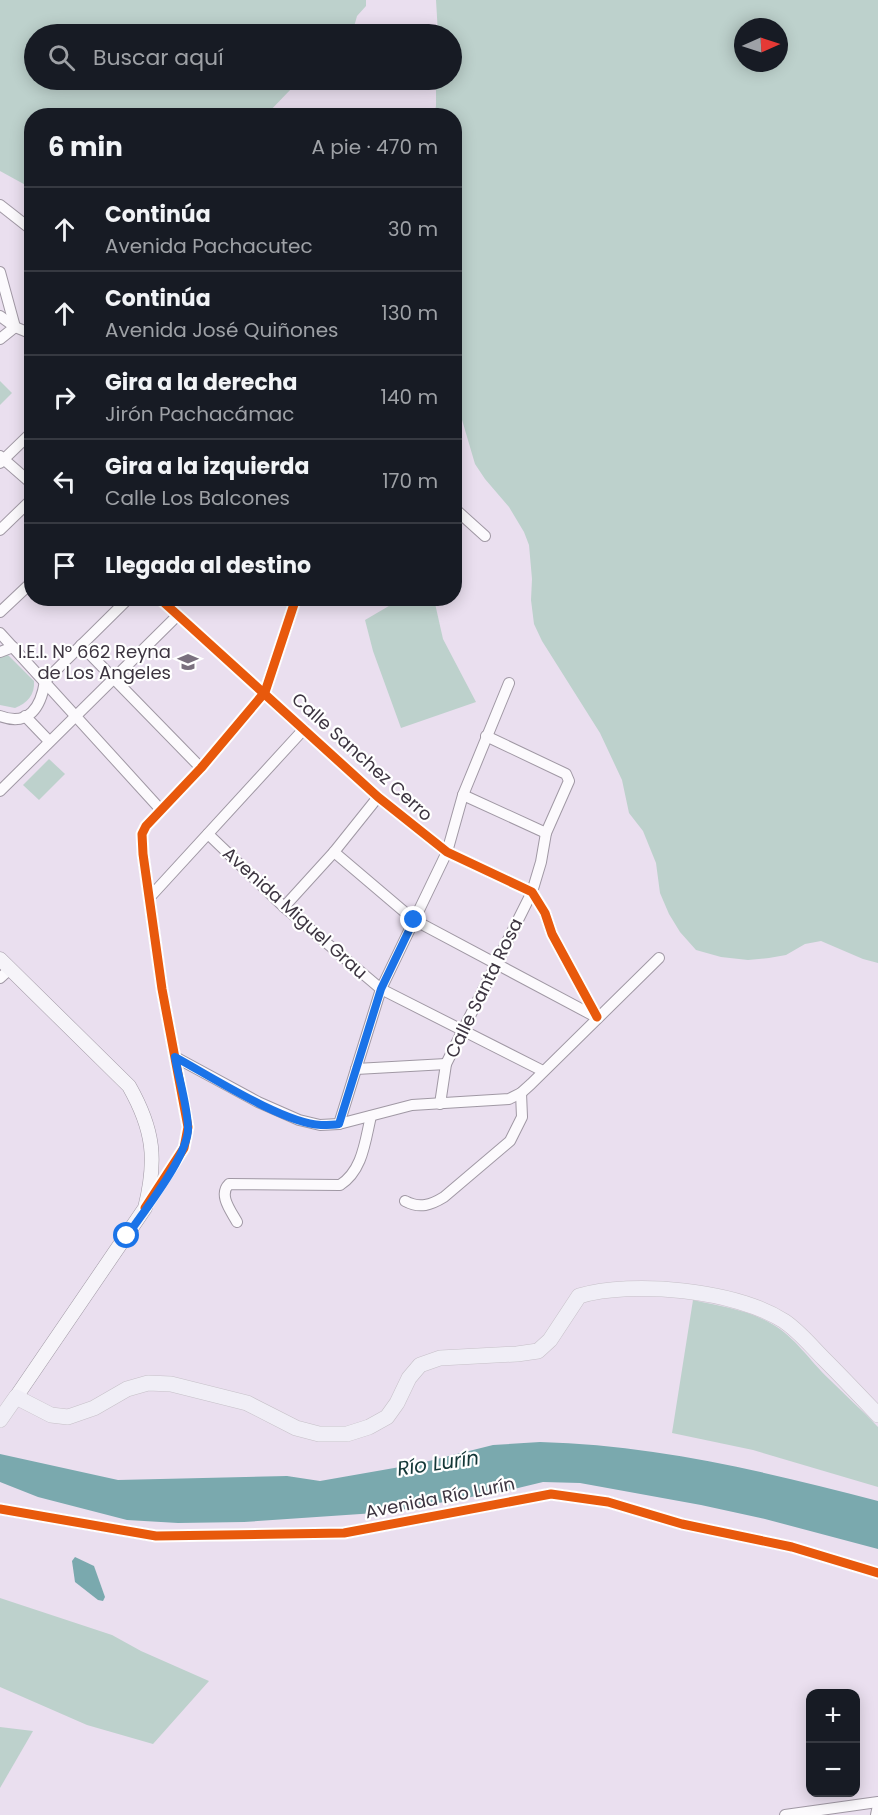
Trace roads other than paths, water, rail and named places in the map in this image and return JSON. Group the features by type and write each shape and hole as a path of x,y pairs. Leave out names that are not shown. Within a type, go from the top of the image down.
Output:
{"main road":[{"path":"1,1415 16,1397 145,1208 152,1179 149,1136 142,1108 129,1086 3,968"},
{"path":"16,1397 51,1415 68,1417 94,1408 127,1389 148,1383 171,1383 247,1402 296,1428 319,1434 347,1434 369,1427 387,1417 420,1365 440,1358 517,1354 538,1350 550,1341 579,1296 598,1290 618,1288 718,1296 758,1308 784,1321 802,1337 878,1415"}],"street":[{"path":"0,205 24,224"},
{"path":"0,272 15,327"},
{"path":"0,316 24,331"},
{"path":"0,339 15,327"},
{"path":"24,439 1,459 24,478"},
{"path":"0,530 24,507"},
{"path":"462,515 485,536"},
{"path":"0,612 24,590"},
{"path":"0,716 15,719 35,711 40,704 45,681 121,606"},
{"name":"Calle Sanchez Cerro","path":"168,606 378,796 447,852 532,892"},
{"path":"145,1208 178,1159 187,1139 188,1127 162,989 142,834 146,826 201,768 265,692 293,606"},
{"path":"0,791 178,615"},
{"path":"0,633 161,810"},
{"path":"81,645 201,768"},
{"path":"0,652 13,647"},
{"path":"339,1124 381,989 447,852 463,795 509,683"},
{"path":"25,716 49,741"},
{"path":"150,897 304,729"},
{"name":"Calle Santa Rosa","path":"440,1104 446,1064 532,892 542,862 546,832 569,781 566,774 486,736"},
{"path":"463,795 546,832"},
{"path":"284,907 334,852 378,796"},
{"name":"Avenida Miguel Grau","path":"208,834 284,907 381,989 543,1071"},
{"path":"334,852 414,920 597,1017"},
{"path":"532,892 545,913 552,934 597,1017"},
{"path":"175,1057 258,1102 299,1120 320,1125 339,1124 412,1105 509,1099 521,1093 659,958"},
{"path":"356,1069 446,1064"},
{"path":"405,1201 420,1206 432,1204 444,1197 510,1141 522,1117 521,1093"},
{"path":"237,1222 224,1193 225,1187 229,1184 340,1185 349,1179 360,1163 371,1116"},
{"name":"Avenida Río Lurín","path":"0,1509 156,1536 344,1533 551,1494 608,1502 682,1524 792,1547 878,1573"},
{"path":"785,1815 878,1803 876,1815"}],"water":[{"name":"Río Lurín","path":"540,1442 626,1448 669,1454 753,1470 878,1501 878,1549 765,1519 580,1483 543,1482 390,1512 244,1522 178,1523 127,1520 38,1497 0,1482 0,1454 118,1480 287,1476 320,1481 417,1464 493,1445"},
{"path":"75,1557 94,1566 105,1597 103,1601 98,1600 75,1582 72,1561"}],"place":[{"name":"I.E.I. N° 662 Reyna de Los Angeles","path":"188,662"}]}
